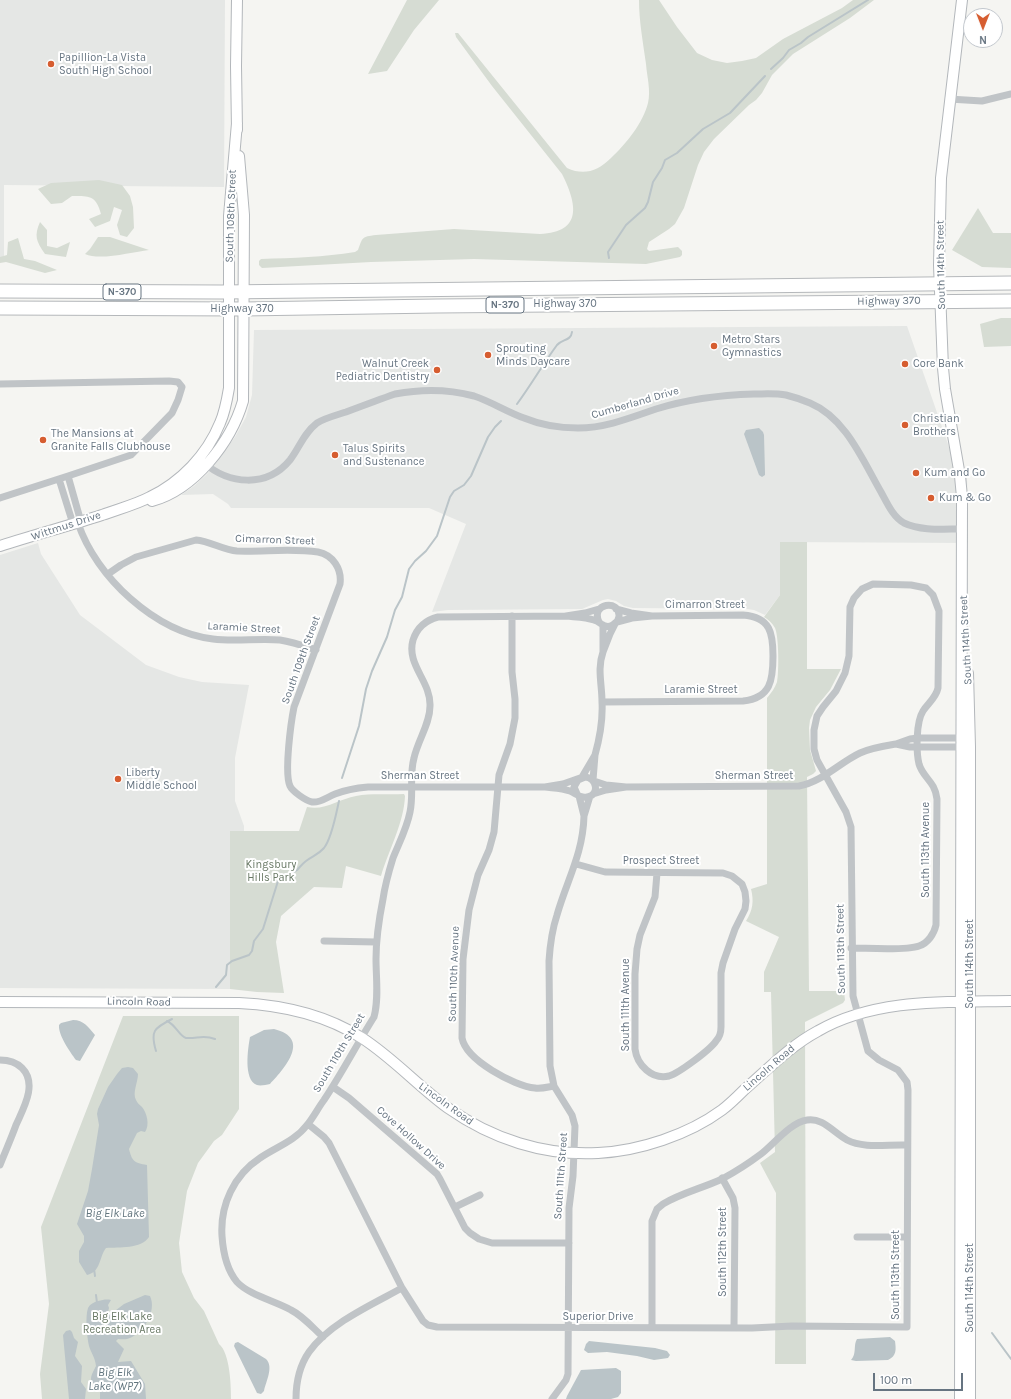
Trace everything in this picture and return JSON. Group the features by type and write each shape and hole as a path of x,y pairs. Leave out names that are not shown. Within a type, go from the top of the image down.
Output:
{"highway":[{"name":"Highway 370","path":"0,292 244,292 1011,283"},
{"name":"Highway 370","path":"0,308 244,309 453,305 1011,300"}],"street":[{"name":"South 108th Street","path":"237,0 237,123 244,215 244,292"},
{"name":"South 114th Street","path":"962,0 949,99 941,178 940,284 945,389 960,476 962,497 961,529 966,743 966,1002 970,1399"},
{"path":"949,99 982,101 1011,94"},
{"name":"South 108th Street","path":"229,309 229,216 237,123"},
{"name":"Wittmus Drive","path":"0,546 132,505 154,501 169,495 186,484 202,462 223,442 239,416 243,400 244,292"},
{"name":"Wittmus Drive","path":"202,462 204,452 221,423 226,408 229,388 229,309"},
{"path":"0,384 169,380 178,382 182,387 172,413 131,455 0,498"},
{"name":"Cumberland Drive","path":"202,462 223,475 232,478 251,481 261,479 278,471 286,464 303,437 318,422 395,394 407,392 440,390 460,393 475,397 538,423 551,426 578,428 604,425 629,419 694,399 727,395 786,395 813,404 836,420 853,442 892,511 903,522 918,527 961,529"},
{"path":"68,476 77,523"},
{"path":"59,479 77,523"},
{"name":"Laramie Street","path":"77,523 85,540 108,574 123,591 134,601 160,619 184,632 201,637 217,639 283,641 295,643 316,650"},
{"name":"Cimarron Street","path":"108,574 121,565 136,558 172,548 193,540 234,550 313,551 323,553 330,557"},
{"name":"South 109th Street","path":"299,796 290,787 288,774 291,723 294,707 340,582 338,569 330,557"},
{"name":"South 113th Avenue","path":"851,948 918,947 926,942 933,934 937,920 937,799 933,785 920,769 918,758 918,724 920,716 933,699 938,688 939,611 935,599 930,591 926,588 911,584 873,584 862,588 858,593"},
{"name":"South 113th Street","path":"858,593 850,607 850,650 845,673 836,691 820,711 815,724 815,752 817,760 846,812 851,827 851,948 853,996 868,1051 879,1060 898,1070 907,1082 907,1327"},
{"path":"566,616 585,613 608,605 616,608 619,614 603,652 599,669 602,702 601,728 595,754 593,781 596,788 592,795 584,798 578,795 574,787 595,754"},
{"name":"Cimarron Street","path":"616,608 631,613 652,616"},
{"path":"599,609 597,616 601,623 603,652"},
{"name":"Cimarron Street","path":"616,623 632,618 652,616 743,615 754,617 763,622 772,634 773,661"},
{"path":"512,616 566,616 588,618 607,626 616,623"},
{"name":"South 110th Street","path":"308,1124 333,1087 374,1017 376,1010 376,942 380,914 393,858 410,812 414,756 428,720 430,706 427,686 414,663 412,654 415,634 422,625 438,617 512,616"},
{"name":"South 110th Avenue","path":"512,616 512,672 515,699 515,718 510,744 500,770 497,815 491,845 475,885 466,924 463,969 463,1041 473,1056 505,1078 532,1088 554,1086"},
{"name":"Laramie Street","path":"602,702 750,700 760,696 768,687 773,675 773,661"},
{"name":"Sherman Street","path":"593,781 606,785 626,787 792,787 809,784 860,753 877,747 918,738 966,743"},
{"name":"Sherman Street","path":"896,744 918,747 966,743"},
{"path":"581,777 587,777 593,781"},
{"name":"Sherman Street","path":"545,787 563,784 581,777"},
{"name":"Sherman Street","path":"299,796 312,802 322,801 334,794 368,787 545,787 563,789 578,795"},
{"name":"Sherman Street","path":"592,795 606,790 626,787"},
{"name":"South 111th Street","path":"578,795 584,816"},
{"name":"South 111th Street","path":"552,1399 566,1380 568,1374 569,1208 575,1131 574,1120 554,1086 550,1066 550,946 557,915 576,864 581,844 584,816 592,795"},
{"name":"Prospect Street","path":"576,864 605,872 723,873 734,877 743,886 746,898 745,909 735,929 722,969 720,1036 713,1045 680,1071 669,1076 663,1076"},
{"name":"South 111th Avenue","path":"657,873 656,893 640,936 636,956 636,1049 637,1058 643,1068 652,1074 663,1076"},
{"path":"324,941 376,942"},
{"name":"Lincoln Road","path":"0,1002 254,1004 277,1007 315,1016 362,1038 384,1054 448,1108 475,1125 505,1139 520,1144 554,1151 599,1153 633,1148 660,1141 682,1133 722,1110 792,1047 819,1030 858,1014 898,1006 1011,1001"},
{"name":"South 114th Street","path":"960,1399 966,1002"},
{"path":"0,1060 18,1064 28,1076 29,1084 28,1098 0,1165"},
{"name":"Cove Hollow Drive","path":"333,1087 348,1098 436,1174 468,1230 475,1237 482,1241 497,1243 569,1243"},
{"path":"652,1327 652,1225 654,1214 657,1209 670,1200 722,1178 761,1154 796,1124 807,1120 816,1120 847,1140 855,1143 866,1145 907,1145"},
{"path":"296,1399 300,1372 309,1353 323,1337 332,1329 402,1288 329,1143 308,1124 294,1138 250,1166 235,1183 227,1199 222,1215 222,1247 226,1260 237,1282 251,1291 298,1314 323,1337"},
{"name":"South 112th Street","path":"722,1178 735,1203 734,1328"},
{"path":"455,1207 480,1194"},
{"path":"857,1237 907,1237"},
{"name":"Superior Drive","path":"402,1288 423,1321 428,1325 438,1327 907,1327"}],"shaded area":[{"path":"0,0 225,0 224,187 4,185 4,262 0,262"},
{"path":"907,326 958,473 967,473 968,543 780,542 780,595 765,615 754,610 747,609 633,608 608,599 582,609 448,610 432,612 466,524 429,508 231,508 228,504 213,494 181,495 207,474 235,437 246,417 252,395 254,330"},
{"name":"Liberty Middle School","path":"38,543 41,554 80,615 146,665 179,677 202,682 249,685 235,758 235,801 244,826 244,831 230,832 230,989 0,988 0,555"}],"green space":[{"path":"407,0 439,0 414,30 387,71 368,74"},
{"path":"639,0 659,0 697,53 712,60 727,63 756,58 783,39 842,8 853,0 874,0 850,18 793,54 772,75 762,93 756,100 714,139 704,152 698,165 684,208 675,224 649,242 647,249 649,251 678,247 682,251 682,255 680,257 646,264 474,259 371,262 262,268 259,265 259,261 261,259 297,258 355,252 358,250 363,238 376,235 454,229 540,234 554,232 564,228 570,222 573,214 573,206 571,196 562,174 492,86 456,37 455,33 458,33 567,168 579,172 585,172 601,166 617,152 638,126 646,111 649,98 649,88 640,24"},
{"path":"99,180 122,185 130,196 133,207 134,228 127,237 120,235 117,225 122,210 114,207 110,221 95,227 89,219 101,214 97,203 91,198 72,196 62,203 51,204 38,189 51,183"},
{"path":"978,208 993,233 1011,233 1011,268 982,267 952,250"},
{"path":"40,222 47,230 47,246 57,248 70,242 66,257 45,254 37,238 37,231"},
{"path":"98,237 110,237 149,250 99,257 85,254"},
{"path":"18,238 24,259 35,261 57,270 45,273 6,262 0,263 0,257 7,255 8,242"},
{"path":"1001,318 1011,318 1011,346 984,347 980,324"},
{"path":"780,542 807,542 807,669 841,669 830,690 816,707 810,720 809,728 810,750 816,771 807,777 809,991 844,991 845,1000 843,1003 805,1022 806,1364 775,1364 776,1193 760,1163 775,1152 771,992 764,992 764,972 779,937 746,921 752,905 751,889 767,884 767,698 777,682 778,655 775,628 764,617 780,595"},
{"name":"Kingsbury Hills Park","path":"404,794 402,816 381,876 346,866 342,888 314,887 281,916 276,942 284,993 230,989 230,831 299,831 307,807 314,808 326,806 350,797 362,795"},
{"name":"Big Elk Lake Recreation Area","path":"123,1016 239,1016 239,1109 222,1135 214,1141 198,1163 187,1191 179,1243 182,1272 194,1298 204,1311 219,1344 226,1354 231,1386 231,1399 42,1399 40,1374 49,1304 41,1227"}],"water":[{"path":"759,428 764,435 765,475 762,477 759,475 744,434 746,430"},
{"path":"73,1020 83,1023 95,1035 80,1061 76,1060 68,1048 60,1034 59,1029 59,1025 61,1023"},
{"path":"274,1029 285,1033 291,1039 293,1046 292,1054 283,1070 270,1084 257,1085 253,1082 248,1071 250,1037 264,1030"},
{"name":"Big Elk Lake","path":"122,1068 133,1068 138,1074 135,1097 137,1102 144,1110 147,1119 147,1129 145,1132 141,1131 137,1133 129,1149 134,1161 147,1165 149,1237 141,1244 106,1248 95,1271 87,1275 79,1262 79,1251 84,1242 84,1236 77,1224 88,1191 92,1169 99,1125 97,1114 108,1087"},
{"name":"Big Elk Lake (WP7)","path":"145,1295 150,1296 152,1302 152,1308 148,1320 135,1335 130,1338 118,1339 116,1341 124,1349 118,1362 131,1361 145,1384 146,1399 100,1399 100,1392 91,1380 96,1366 89,1346 86,1322 88,1308 91,1304 97,1301 111,1300 108,1305 108,1312 111,1314 124,1304"},
{"name":"Big Elk Lake (WP7)","path":"70,1330 78,1342 75,1356 82,1366 81,1382 86,1389 85,1399 69,1399 63,1335 66,1331"},
{"path":"890,1337 895,1341 896,1347 893,1356 888,1360 851,1360 854,1355 857,1339"},
{"path":"589,1341 655,1348 667,1351 670,1355 668,1358 654,1360 607,1352 588,1353 584,1350"},
{"path":"238,1342 266,1359 268,1362 269,1374 264,1391 261,1394 257,1393 234,1346 235,1343"},
{"path":"616,1368 621,1371 621,1393 618,1397 611,1399 566,1399 581,1370"}],"waterway":[{"path":"771,69 789,50 868,0"},
{"path":"609,258 608,252 626,225 645,208 653,182 665,160 677,153 703,129 730,113 765,76"},
{"path":"517,404 557,345 570,337 572,332"},
{"path":"342,778 359,726 366,689 387,637 395,610 402,597 409,569 426,551 437,536 450,497 454,491 464,485 471,476 488,437 501,421"},
{"path":"216,987 226,975 227,965 232,961 249,955 252,951 254,941 263,929 278,881 297,870 308,859 320,852 327,844 339,801"},
{"path":"156,1051 153,1039 155,1031 161,1025 172,1019"},
{"path":"167,1021 186,1038 203,1037 215,1039"},
{"path":"94,1269 95,1276"},
{"path":"96,1295 97,1303"},
{"path":"992,1333 1011,1359"}],"place":[{"name":"Papillion-La Vista South High School","path":"51,64"},
{"name":"Metro Stars Gymnastics","path":"714,346"},
{"name":"Sprouting Minds Daycare","path":"488,355"},
{"name":"Core Bank","path":"905,364"},
{"name":"Walnut Creek Pediatric Dentistry","path":"437,370"},
{"name":"Christian Brothers","path":"905,425"},
{"name":"The Mansions at Granite Falls Clubhouse","path":"43,440"},
{"name":"Talus Spirits and Sustenance","path":"335,455"},
{"name":"Kum and Go","path":"916,473"},
{"name":"Kum & Go","path":"931,498"},
{"name":"Liberty Middle School","path":"118,779"}]}
